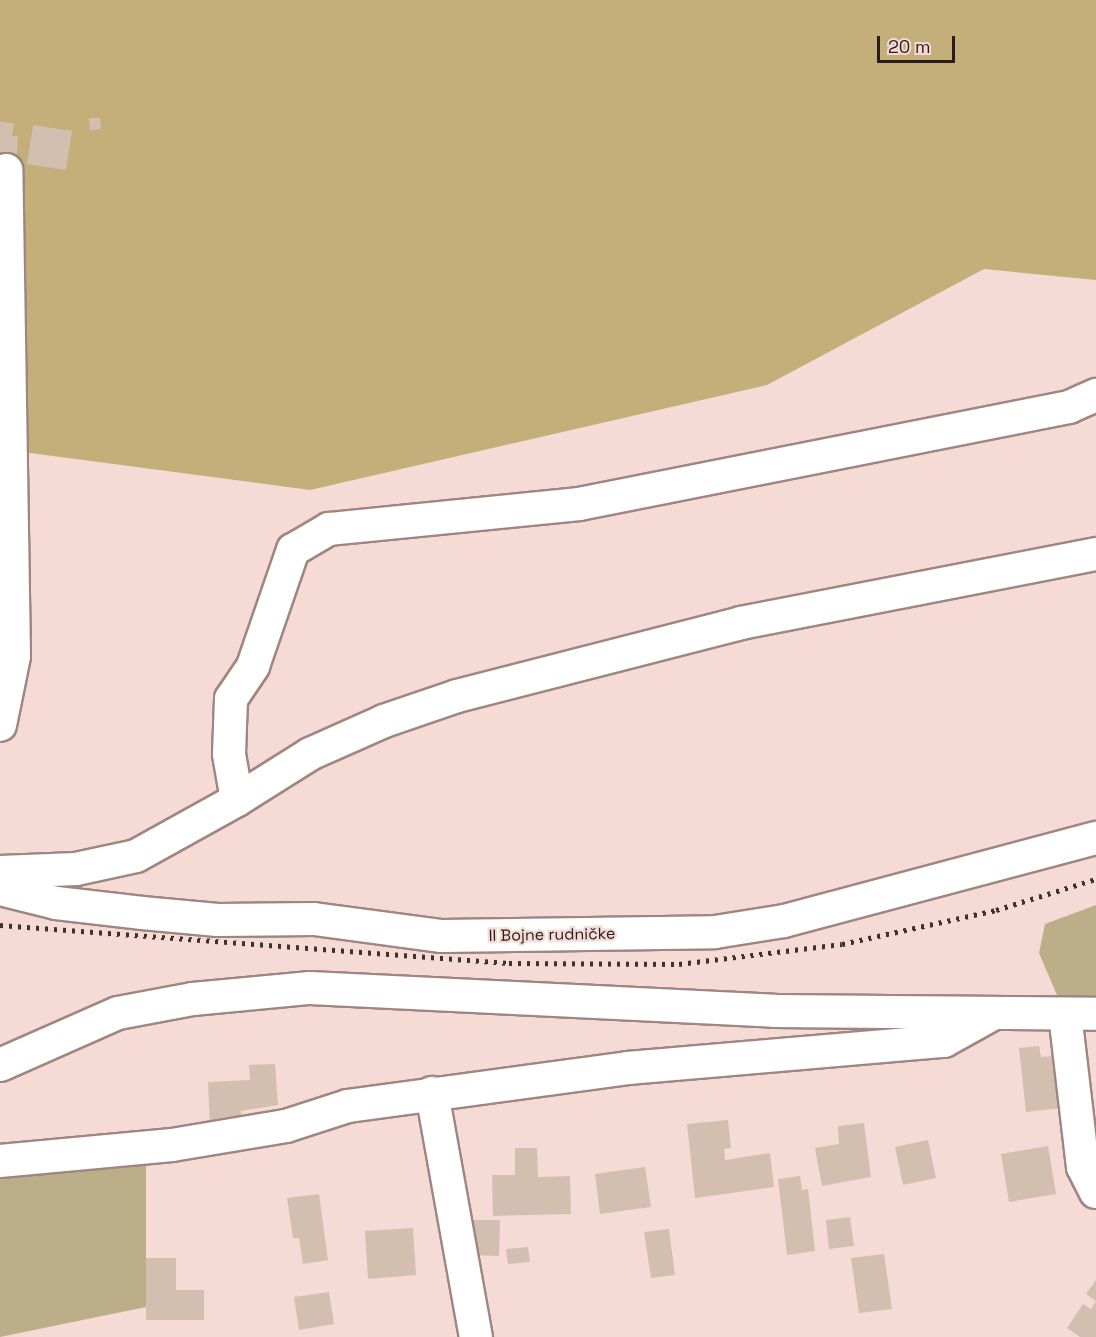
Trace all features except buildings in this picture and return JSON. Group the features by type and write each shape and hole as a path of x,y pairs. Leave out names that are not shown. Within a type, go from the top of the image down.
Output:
{"street":[{"path":"0,725 14,656 6,170"},
{"path":"237,800 229,754 231,699 253,666 292,550 329,529 579,504 1058,410 1096,395"},
{"path":"0,872 76,870 136,856 237,800 310,754 384,722 457,696 710,630 1096,554"},
{"name":"II Bojne rudničke","path":"0,889 56,903 141,914 218,920 314,919 442,936 716,932 784,921 1096,838"},
{"path":"0,1065 118,1013 193,999 310,988 774,1011 1096,1014"},
{"path":"0,1161 172,1145 286,1126 348,1106 640,1066 944,1041 991,1014"},
{"path":"1065,1014 1083,1167 1096,1192"},
{"path":"432,1093 476,1337"}],"shaded area":[{"path":"0,0 1096,0 1096,280 984,269 767,385 310,490 0,449"},
{"path":"1096,905 1096,1014 1065,1014 1039,953 1045,924"},
{"path":"146,1147 146,1307 0,1337 0,1161"}],"railway":[{"path":"0,925 509,963 679,964 842,944 996,910 1096,879"}]}
